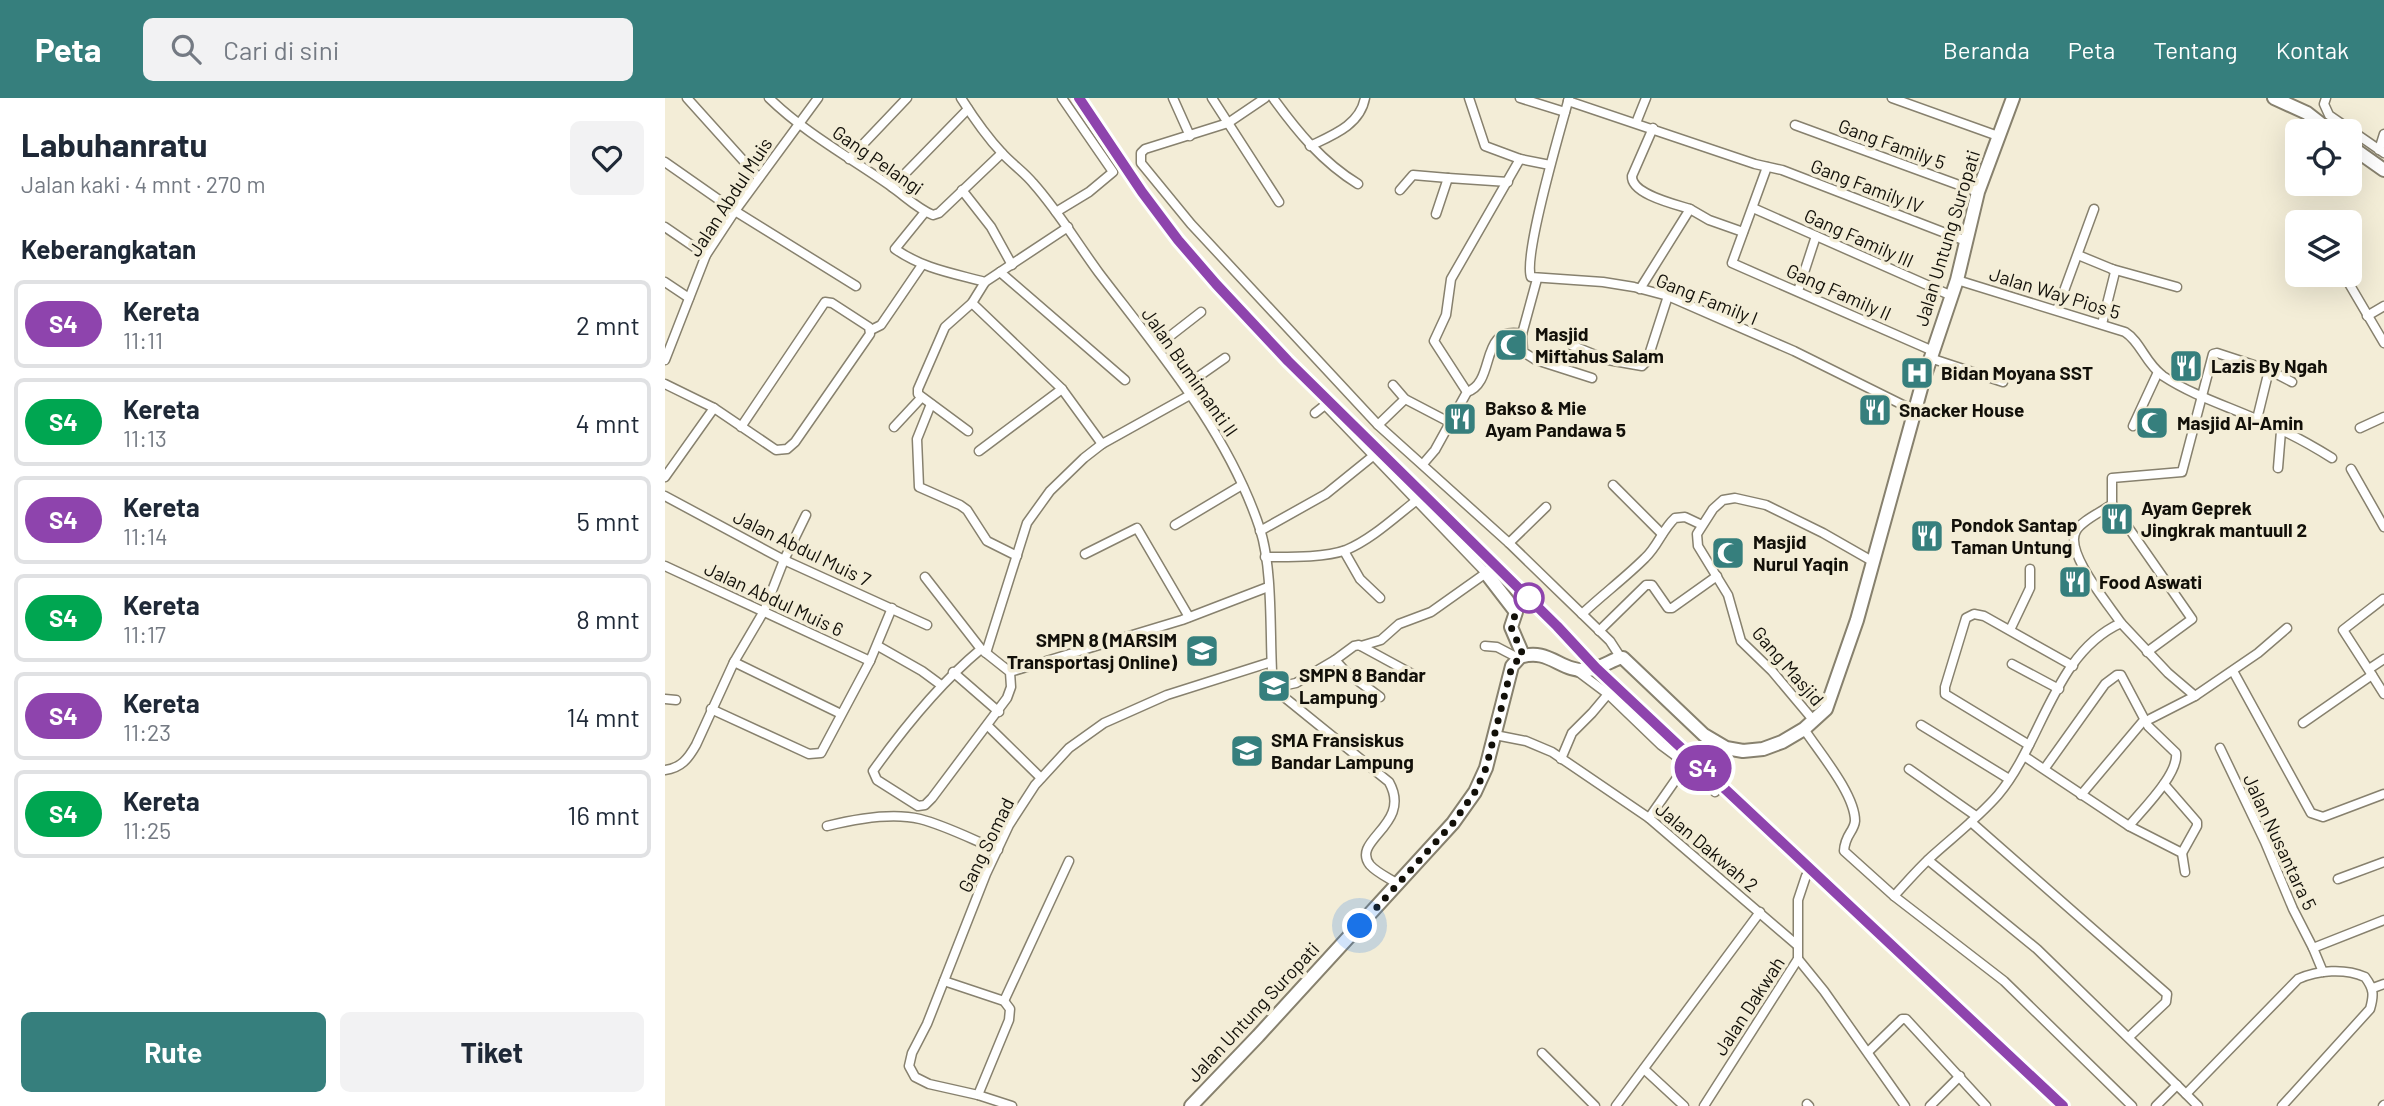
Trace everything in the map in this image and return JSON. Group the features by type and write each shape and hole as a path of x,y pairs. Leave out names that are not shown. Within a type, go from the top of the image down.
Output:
{"main road":[{"name":"Jalan Untung Suropati","path":"1621,658 1633,666 1704,734 1726,748 1743,751 1782,742 1809,725 1826,709 1857,621 1931,355 1957,279 1978,192 2013,98"},
{"path":"2274,98 2315,119"},
{"path":"2362,154 2384,170"},
{"path":"1486,573 1516,612 1511,627 1521,657 1543,654 1573,669 1591,670 1621,658"},
{"name":"Jalan Untung Suropati","path":"1191,1106 1453,823 1475,792 1486,768 1512,666 1521,657"}],"street":[{"path":"687,98 759,178"},
{"name":"Gang Pelangi","path":"769,98 798,124 925,212 936,215 1002,153"},
{"name":"Jalan Abdul Muis","path":"665,360 706,255 818,98"},
{"path":"849,159 907,98"},
{"name":"Jalan Bumimanti II","path":"961,98 1002,153 1033,183 1068,227 1089,260 1185,386 1217,433 1260,531 1268,587 1273,688"},
{"path":"1056,212 1089,192 1114,172 1062,98"},
{"path":"1173,98 1190,136"},
{"path":"1212,98 1279,202"},
{"path":"1265,98 1228,123 1145,149 1141,153 1141,163 1191,224 1378,425 1509,543 1610,641 1621,658"},
{"path":"1273,98 1310,146 1343,175 1358,184"},
{"path":"1310,146 1346,127 1358,116 1365,98"},
{"path":"1469,98 1485,146 1520,159 1550,165"},
{"path":"1520,98 1565,113"},
{"path":"1636,123 1646,98"},
{"path":"1892,98 1998,136"},
{"path":"2326,98 2323,104 2329,114 2381,151 2384,134"},
{"path":"1568,100 1531,250 1529,273 1537,279 1521,345 1528,357 1592,377"},
{"name":"Gang Family IV","path":"1568,100 1782,170 1966,241"},
{"path":"892,187 968,109"},
{"name":"Gang Family 5","path":"1795,124 1978,192"},
{"path":"1653,128 1632,176 1633,186 1743,232 1767,167"},
{"path":"1467,392 1434,341 1446,315 1451,279 1520,159"},
{"path":"665,162 735,211 856,286"},
{"path":"1401,190 1410,177 1416,174 1508,182"},
{"path":"1436,214 1448,178"},
{"path":"962,190 991,228 1012,265"},
{"name":"Gang Family III","path":"1753,208 1952,296"},
{"path":"1640,289 1690,209"},
{"path":"2057,310 2094,209"},
{"path":"925,212 897,246 911,261 985,282"},
{"path":"665,227 706,255"},
{"path":"968,431 918,394 945,327 972,303 985,282 1068,227"},
{"name":"Gang Family II","path":"1743,232 1732,263 1798,291 1931,355 2003,382"},
{"path":"1798,291 1816,236"},
{"path":"2078,255 2112,269 2177,287"},
{"path":"665,384 714,408 776,450 783,451 791,447 871,330 881,325 922,265"},
{"path":"2102,324 2115,276 2112,269"},
{"path":"1000,272 1125,380"},
{"name":"Gang Family I","path":"1537,279 1603,282 1668,296 1794,351 1915,411"},
{"name":"Jalan Way Pios 5","path":"1957,279 2125,332 2132,337 2148,363 2158,372 2201,398 2257,419 2332,458"},
{"path":"665,282 689,298"},
{"path":"2351,287 2384,343"},
{"path":"1571,345 1608,360 1642,366 1647,361 1668,296"},
{"path":"741,427 824,302 831,303 866,324 871,330"},
{"path":"972,303 1062,389 1101,444"},
{"path":"2367,316 2384,306"},
{"path":"1156,347 1201,312"},
{"path":"1423,464 1435,450 1467,392 1473,390 1480,380 1494,343 1510,331 1522,334"},
{"path":"2147,652 2192,619 2112,504 2113,477 2182,472 2213,354 2269,370 2292,382"},
{"path":"1185,386 1225,358"},
{"path":"2257,419 2269,370"},
{"path":"2133,426 2158,372"},
{"path":"1393,385 1405,400 1450,422"},
{"path":"979,451 1062,389"},
{"path":"1010,671 1010,692 999,712 925,805 918,806 873,775 874,769 941,685 953,672 984,651 1027,523 1043,501 1101,444 1190,395"},
{"path":"894,427 921,398"},
{"path":"1378,425 1405,400"},
{"path":"931,404 917,439 919,487 960,505 967,510 987,541 1017,556"},
{"path":"1273,688 1296,682 1354,646 1381,639 1399,624 1431,612 1486,573 1325,405 1315,413"},
{"path":"665,477 714,408"},
{"path":"2360,428 2383,419"},
{"path":"2278,468 2281,431"},
{"path":"1260,531 1326,494 1373,456"},
{"path":"2351,469 2384,527"},
{"path":"1175,525 1242,485"},
{"path":"1613,485 1662,534"},
{"name":"Jalan Abdul Muis 7","path":"665,496 784,560 927,625"},
{"path":"1582,614 1645,558 1678,517 1685,517 1702,525 1723,500 1735,498 1766,505 1872,561"},
{"path":"1265,557 1298,557 1344,551 1379,530 1417,500"},
{"path":"2112,504 2077,530 2075,544 2081,565 2122,623 2147,652 2195,696"},
{"path":"1509,543 1546,507"},
{"path":"665,770 679,767 690,756 734,662 764,611 784,560 806,515"},
{"name":"Gang Masjid","path":"1702,525 1697,534 1698,546 1706,556 1733,609 1741,641 1772,671 1809,725 1852,802 1855,821 1845,838 1845,851 1894,896"},
{"path":"1085,554 1137,528 1189,617"},
{"path":"1344,551 1360,579 1380,598"},
{"name":"Jalan Abdul Muis 6","path":"665,566 870,661"},
{"path":"2010,630 2030,588 2030,569"},
{"path":"1599,631 1646,585 1652,585 1668,608 1672,608 1717,576"},
{"path":"925,578 984,651 1010,671"},
{"path":"1010,671 1189,617 1268,587"},
{"path":"2383,599 2343,630 2384,694"},
{"path":"711,709 815,754 821,753 878,646 892,608"},
{"path":"2029,745 1944,692 1961,629 1969,615 1980,614 2073,666"},
{"path":"2122,623 2100,635 2073,666 2024,756 1998,795 1928,860 1894,896 2004,981 2132,1106"},
{"path":"2081,795 2147,720 2195,696 2233,671 2287,628"},
{"path":"878,646 941,685"},
{"path":"1361,646 1416,676"},
{"path":"1485,646 1496,647 1521,657"},
{"path":"2303,723 2384,659"},
{"path":"1335,660 1346,672 1380,697"},
{"path":"734,662 841,714"},
{"name":"Gang Somad","path":"1012,1106 929,1084 915,1077 910,1069 912,1054 1009,824 1041,778 1069,748 1104,723 1167,695 1271,662"},
{"path":"2012,664 2059,689"},
{"path":"1573,669 1608,694 1661,745 1709,780 1715,792"},
{"path":"2233,671 2311,813 2323,817 2384,794"},
{"path":"953,672 999,712"},
{"path":"2045,768 2105,684 2117,675 2123,677 2147,720 2176,753 2176,764 2164,784 2129,826"},
{"path":"1273,688 1389,782 1395,801 1394,810 1391,818 1368,845 1366,856 1377,871 1398,884"},
{"path":"1561,758 1572,733 1608,694"},
{"path":"665,699 676,700"},
{"path":"1921,725 2009,779"},
{"path":"988,726 1041,778"},
{"name":"Jalan Dakwah 2","path":"1495,735 1538,745 1561,758 1649,818 1761,912 1616,1106"},
{"name":"Jalan Nusantara 5","path":"2220,748 2323,972"},
{"path":"2024,756 2129,826 2182,853"},
{"path":"1649,818 1686,765"},
{"path":"1909,769 1974,819 2167,994 2166,1002 2129,1037"},
{"path":"2164,784 2197,822 2182,853 2185,872"},
{"path":"827,826 847,821 892,817 920,819 998,850"},
{"path":"1928,860 2036,949 2198,1106"},
{"path":"1004,1001 1069,861"},
{"path":"2338,879 2384,862"},
{"name":"Jalan Dakwah","path":"1704,1106 1798,959 1798,901 1806,876"},
{"path":"1761,912 1797,945"},
{"path":"2313,948 2384,920"},
{"path":"1798,959 1905,1106"},
{"path":"2186,1094 2293,983 2305,976 2323,972 2359,974 2365,977 2373,988 2370,1009 2282,1106"},
{"path":"944,981 1004,1001 1010,1009 1011,1016 978,1095"},
{"path":"2373,988 2384,984"},
{"path":"1868,1052 1902,1019 1906,1019 1986,1106"},
{"path":"1542,1053 1595,1106"},
{"path":"1644,1069 1684,1106"},
{"path":"1930,1106 1960,1076"},
{"path":"2156,1106 2177,1085"}],"railway":[{"path":"1079,98 1178,240 1288,361 1558,626 1596,668 2063,1106"}],"train":[{"name":"S4","path":"1079,98 1178,240 1288,361 1557,626 1596,668 2063,1106"}],"place":[{"name":"Masjid Miftahus Salam","path":"1511,345"},
{"name":"Lazis By Ngah","path":"2186,366"},
{"name":"Bidan Moyana SST","path":"1917,373"},
{"name":"Snacker House","path":"1875,410"},
{"name":"Bakso & Mie Ayam Pandawa 5","path":"1460,419"},
{"name":"Masjid Al-Amin","path":"2152,423"},
{"name":"Ayam Geprek Jingkrak mantuull 2","path":"2117,519"},
{"name":"Pondok Santap Taman Untung","path":"1927,536"},
{"name":"Masjid Nurul Yaqin","path":"1728,553"},
{"name":"Food Aswati","path":"2075,582"},
{"name":"SMPN 8 (MARSIM Transportasj Online)","path":"1202,651"},
{"name":"SMPN 8 Bandar Lampung","path":"1274,686"},
{"name":"SMA Fransiskus Bandar Lampung","path":"1247,751"}],"route":[{"path":"1360,926 1453,823 1475,792 1486,768 1512,666 1523,655 1511,627 1516,612 1529,598"}]}
